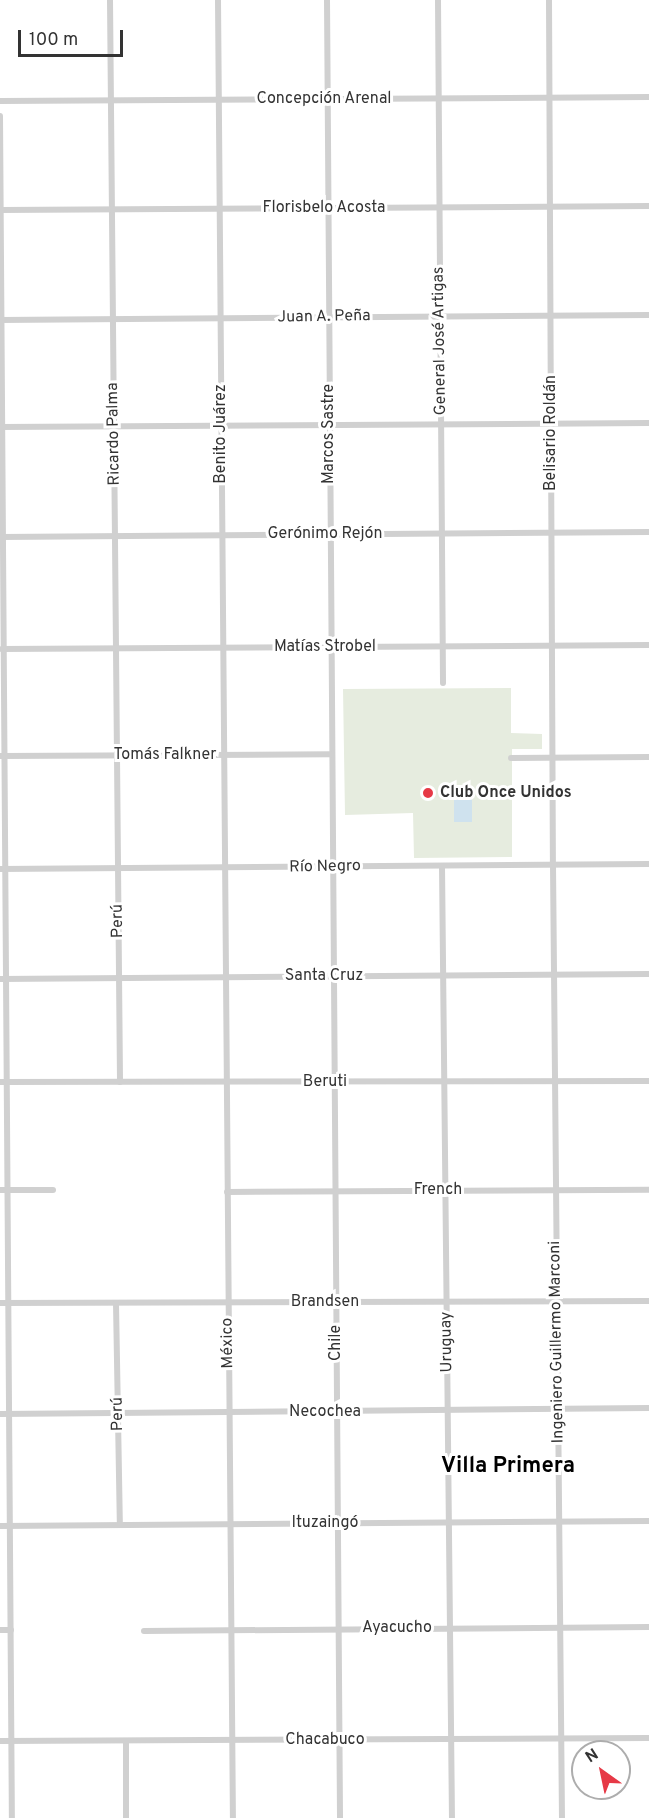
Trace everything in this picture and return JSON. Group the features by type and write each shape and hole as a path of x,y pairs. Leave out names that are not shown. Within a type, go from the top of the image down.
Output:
{"street":[{"name":"Ricardo Palma","path":"110,0 118,869"},
{"name":"Benito Juárez","path":"218,0 224,868"},
{"name":"Marcos Sastre","path":"327,0 332,867"},
{"name":"General José Artigas","path":"438,0 443,683"},
{"name":"Belisario Roldán","path":"549,0 553,865"},
{"name":"Concepción Arenal","path":"0,101 649,97"},
{"path":"0,116 2,869 4,1082 8,1190 12,1818"},
{"name":"Florisbelo Acosta","path":"0,210 649,206"},
{"name":"Juan A. Peña","path":"1,320 649,315"},
{"path":"1,427 649,423"},
{"name":"Gerónimo Rejón","path":"1,537 649,532"},
{"name":"Matías Strobel","path":"2,649 649,645"},
{"name":"Tomás Falkner","path":"2,756 331,754"},
{"path":"512,758 649,757"},
{"name":"Río Negro","path":"2,869 649,864"},
{"name":"Ingeniero Guillermo Marconi","path":"553,865 562,1818"},
{"name":"Uruguay","path":"442,866 452,1818"},
{"name":"Chile","path":"332,867 340,1818"},
{"name":"México","path":"224,868 233,1818"},
{"name":"Perú","path":"118,869 120,1082"},
{"name":"Santa Cruz","path":"3,979 649,974"},
{"name":"Beruti","path":"4,1082 649,1081"},
{"path":"0,1190 53,1190"},
{"name":"French","path":"227,1192 649,1190"},
{"name":"Brandsen","path":"0,1303 649,1301"},
{"name":"Perú","path":"116,1303 120,1526"},
{"name":"Necochea","path":"0,1414 649,1408"},
{"name":"Ituzaingó","path":"0,1526 649,1521"},
{"name":"Ayacucho","path":"144,1631 649,1627"},
{"path":"0,1630 11,1630"},
{"name":"Chacabuco","path":"0,1741 649,1738"},
{"path":"126,1741 126,1818"}],"shaded area":[{"name":"Club Once Unidos","path":"511,688 511,733 542,734 542,749 512,749 512,857 414,858 413,813 345,815 343,689"}],"water":[{"path":"454,788 472,788 472,822 454,822"}],"place":[{"name":"Club Once Unidos","path":"428,793"}],"district":[{"name":"Villa Primera","path":"508,1467"}]}
